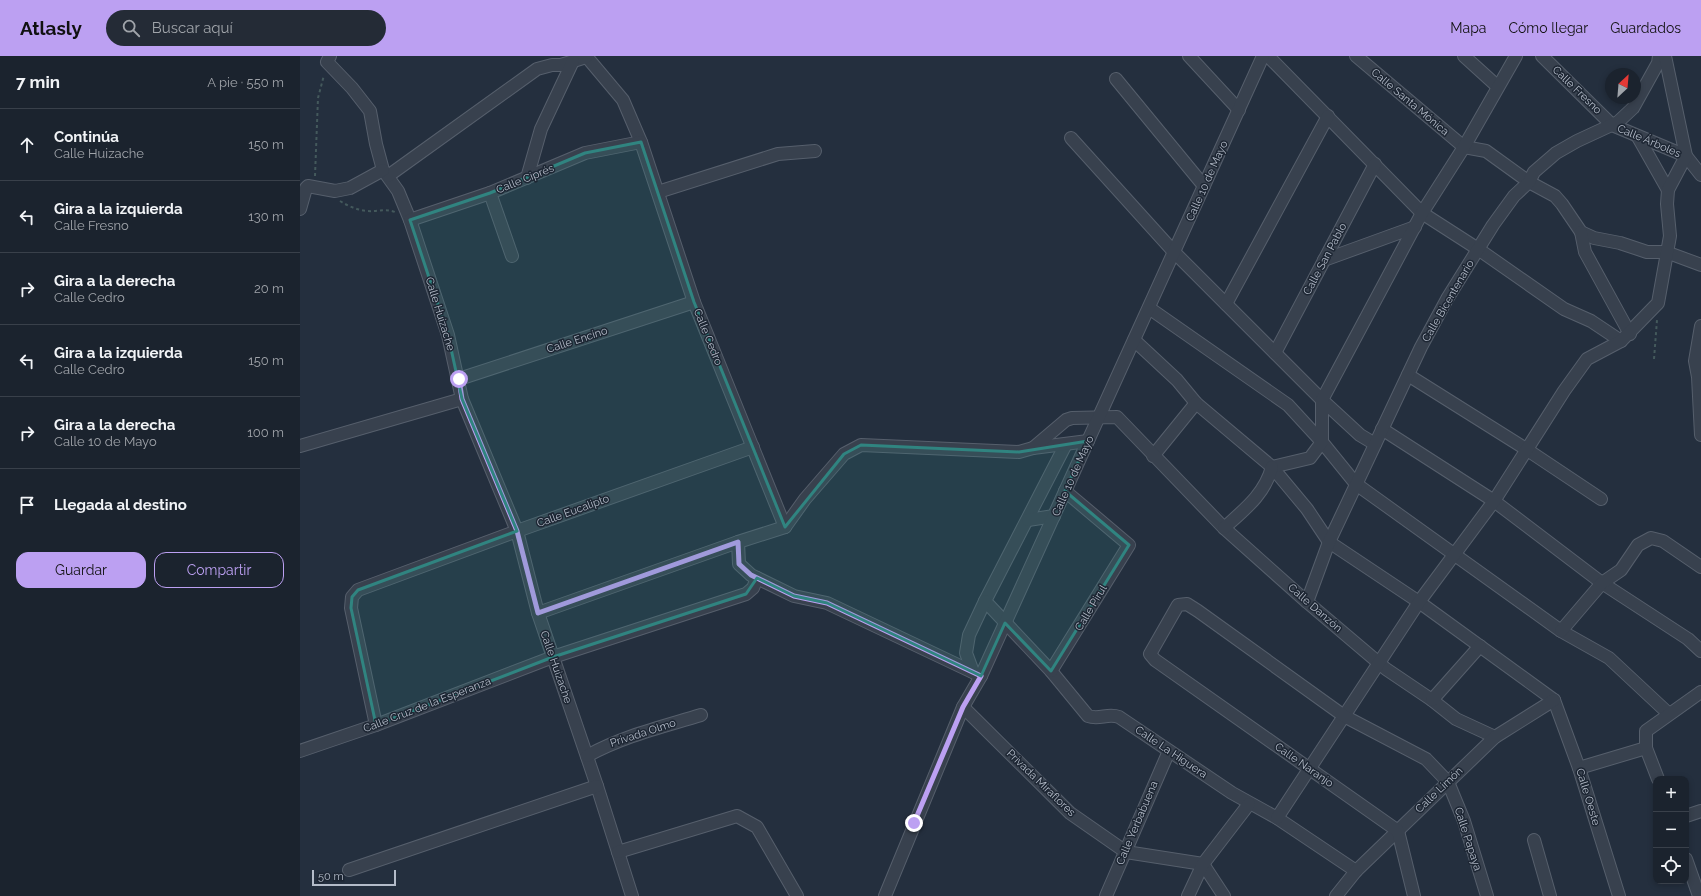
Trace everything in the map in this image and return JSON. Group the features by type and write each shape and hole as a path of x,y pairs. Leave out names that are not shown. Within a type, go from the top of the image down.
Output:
{"street":[{"path":"300,209 306,188 308,186 335,190 350,188 386,173 537,69 573,61 586,56"},
{"name":"Calle Cedro","path":"586,56 624,100 641,142 694,302 785,528"},
{"path":"1189,56 1239,110"},
{"name":"Calle 10 de Mayo","path":"883,895 977,674 1005,623 1263,56"},
{"path":"1268,56 1375,164 1422,214 1478,249 1564,309 1626,338"},
{"name":"Calle Santa Mónica","path":"1356,56 1464,147"},
{"path":"1464,56 1497,86"},
{"path":"1272,467 1310,458 1322,442 1322,400 1422,214 1464,147 1497,86 1516,56"},
{"name":"Calle Fresno","path":"1542,56 1612,125"},
{"name":"Calle Bicentenario","path":"1307,602 1329,542 1408,375 1447,299 1478,249 1514,196 1529,182 1534,172 1556,153 1577,141 1618,122 1632,108 1658,63 1659,56"},
{"path":"1278,818 1420,602 1494,501 1526,449 1587,359 1626,338 1658,303 1670,236 1667,204 1668,190 1686,156 1665,56"},
{"name":"Calle Huizache","path":"329,59 370,112 376,144 386,173 398,191 410,220 448,335 459,379 462,399 517,531 538,613 598,786 632,896"},
{"path":"527,178 542,129 573,61"},
{"path":"1116,79 1204,186"},
{"path":"1226,304 1328,116"},
{"name":"Calle Árboles","path":"1612,125 1686,156 1701,175"},
{"path":"1638,137 1668,190"},
{"path":"1071,138 1174,252 1322,400 1360,435 1375,444"},
{"name":"Calle Ciprés","path":"410,220 490,193 585,153 641,142"},
{"path":"1464,147 1486,151 1529,182 1554,196 1562,204 1581,232 1585,252 1626,338"},
{"path":"658,192 778,154 815,151"},
{"name":"Calle San Pablo","path":"1275,353 1375,164"},
{"path":"490,193 512,256"},
{"path":"1324,260 1415,227"},
{"path":"1581,232 1594,238 1620,243 1647,252 1666,252 1701,265"},
{"name":"Calle Encino","path":"459,379 694,302"},
{"path":"1149,308 1288,405 1322,442 1356,484 1561,631 1609,658 1669,714"},
{"path":"1701,326 1695,361 1698,377 1701,435"},
{"path":"1134,340 1177,380 1196,403 1272,467 1307,510 1329,542 1420,602 1554,700"},
{"path":"1408,375 1526,449 1601,499"},
{"path":"300,446 462,399"},
{"path":"1153,456 1196,403"},
{"name":"Calle Danzón","path":"1032,448 1066,420 1100,416 1117,417 1224,528 1307,602 1380,664 1432,700 1456,719 1495,737"},
{"path":"1382,429 1494,501 1602,582 1688,639 1701,651"},
{"path":"538,613 738,542 785,528 805,499 844,454 861,445 1020,452 1032,448 1088,441"},
{"path":"977,674 966,653 969,634 1066,444"},
{"name":"Calle Eucalipto","path":"376,725 352,608 352,597 358,590 517,531 753,447"},
{"path":"1224,528 1256,499 1269,480 1272,467"},
{"name":"Calle Pirul","path":"1051,671 1130,545 1065,491"},
{"path":"1028,520 1054,516"},
{"path":"1561,631 1602,582 1622,570 1638,545 1651,538 1663,541 1701,567"},
{"path":"738,542 739,564 751,575 794,596 827,603 977,674"},
{"name":"Calle Cruz de la Esperanza","path":"300,751 376,725 553,657 746,594 753,588 758,578"},
{"name":"Calle La Higuera","path":"985,601 1051,671 1088,716 1095,718 1110,714 1119,717 1249,804 1278,818 1356,871"},
{"name":"Calle Naranjo","path":"1344,716 1187,604 1178,605 1150,654 1155,660 1398,831"},
{"path":"1432,700 1480,646"},
{"path":"1657,776 1646,748 1646,731 1669,714 1700,696"},
{"name":"Calle Limón","path":"1339,895 1356,871 1495,737 1554,700"},
{"name":"Calle Oeste","path":"1554,700 1579,768 1619,896"},
{"name":"Privada Miraflores","path":"963,707 1070,813 1126,852"},
{"name":"Privada Olmo","path":"587,756 610,743 626,737 701,715"},
{"path":"1344,716 1426,759 1448,782"},
{"path":"1579,768 1646,748"},
{"name":"Calle Yerbabuena","path":"1106,896 1169,751"},
{"name":"Calle Papaya","path":"1448,782 1464,821 1487,896"},
{"path":"349,870 598,786"},
{"path":"1188,896 1203,864 1249,804"},
{"path":"1689,815 1701,810"},
{"path":"618,852 737,816 757,827 797,896"},
{"path":"1398,831 1414,896"},
{"path":"1534,840 1550,896"},
{"path":"1126,852 1203,864 1224,896"},
{"path":"1689,868 1699,896"}],"path":[{"path":"329,59 318,98 315,178 331,196 350,207 367,212 389,210 410,220"},
{"path":"1654,359 1658,303"}],"highlighted area":[{"path":"641,142 694,302 785,527 844,454 861,445 1019,452 1088,441 1065,491 1129,545 1051,671 1005,623 981,676 827,603 794,596 757,578 746,594 553,657 376,725 351,608 352,597 358,590 517,531 462,399 448,335 410,220 490,193 585,153"}],"route":[{"path":"459,379 462,399 517,531 538,613 738,542 739,564 751,575 794,596 827,603 981,676 963,707 914,823"}]}
